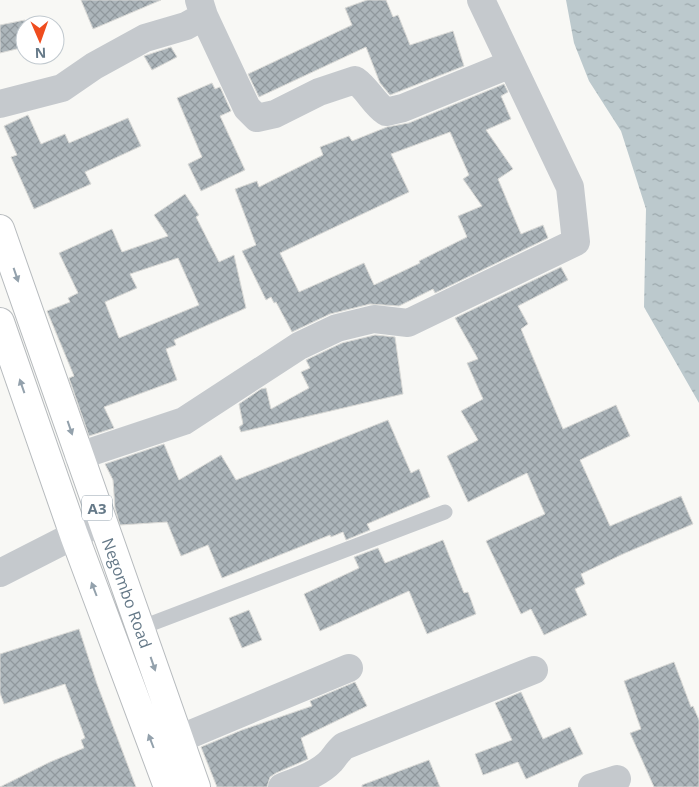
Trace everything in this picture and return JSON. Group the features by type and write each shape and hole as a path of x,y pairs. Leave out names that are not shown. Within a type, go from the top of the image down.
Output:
{"highway":[{"name":"Negombo Road","path":"0,229 196,787"},
{"name":"Negombo Road","path":"0,322 74,535 168,787"}],"street":[{"path":"80,456 184,421 299,346 336,328 374,318 408,323 576,242 570,187 481,0"},
{"path":"0,104 62,88 94,66 145,38 186,26 202,8 247,108 257,118 275,114 319,92 355,80 364,86 377,105 386,112 402,108 511,64"},
{"path":"0,573 102,521"},
{"path":"179,739 349,668"},
{"path":"282,787 322,768 344,746 534,670"},
{"path":"592,787 617,779"}],"lane":[{"path":"140,628 444,512"}],"water":[{"path":"566,0 699,0 699,403 644,307 646,209 621,131 589,81 574,43"}],"building":[{"path":"81,0 161,0 93,29"},
{"path":"367,0 386,0 393,17 398,15 410,45 453,31 464,66 390,95 380,83 366,47 259,97 248,74 352,25 345,8"},
{"path":"15,22 15,49 0,53 0,25"},
{"path":"171,47 177,57 152,70 144,56"},
{"path":"212,83 215,89 220,87 231,111 220,116 245,170 201,191 188,164 202,157 177,98"},
{"path":"504,84 508,92 501,96 511,119 486,130 513,169 498,179 521,234 543,225 548,238 435,293 433,289 399,306 370,304 330,314 292,332 276,302 274,303 271,297 266,300 242,251 256,245 235,189 257,181 259,187 323,155 320,147 349,136 352,141 387,127 409,123","holes":["450,132 469,175 463,179 482,206 458,216 467,237 419,261 420,263 374,285 364,263 299,292 280,253 409,192 391,154"]},
{"path":"28,115 41,144 65,134 69,143 128,118 141,146 85,172 91,184 34,209 11,157 17,155 4,126"},
{"path":"185,194 199,215 196,217 219,262 234,255 246,308 174,340 176,345 166,349 177,380 104,407 114,428 89,436 69,378 74,376 47,311 70,302 68,298 78,293 59,253 112,229 122,252 168,236 154,215","holes":["178,258 199,305 119,338 105,302 137,288 130,274"]},
{"path":"561,267 568,280 518,306 528,324 521,329 563,429 616,405 630,436 580,460 610,526 681,496 693,524 581,574 585,584 575,589 587,615 544,635 531,609 521,614 486,541 545,514 527,473 468,502 447,456 478,440 461,411 483,399 467,363 478,359 455,318"},
{"path":"375,335 395,337 403,394 241,432 239,427 243,424 239,404 261,389 266,388 271,409 309,388 301,372 310,368 306,360 342,343"},
{"path":"388,420 411,473 419,469 430,497 367,524 370,530 346,540 343,532 331,537 330,535 222,578 208,545 181,556 167,522 120,525 115,508 113,480 105,464 164,444 179,480 221,455 236,480"},
{"path":"443,540 464,593 468,592 476,614 427,634 409,591 320,631 304,594 359,568 354,557 378,548 385,563"},
{"path":"249,610 262,640 242,648 229,618"},
{"path":"79,629 97,684 136,787 0,787 50,762 84,748 81,740 85,738 65,684 4,704 0,693 0,654"},
{"path":"674,662 691,707 693,706 699,720 699,787 654,787 630,733 641,729 624,681"},
{"path":"355,682 367,706 301,738 308,759 270,777 267,787 217,787 201,747 242,730 312,706 310,701"},
{"path":"521,692 543,739 570,727 583,754 526,779 518,762 483,775 475,754 512,740 495,703"},
{"path":"429,760 440,787 362,787 362,785"}]}
